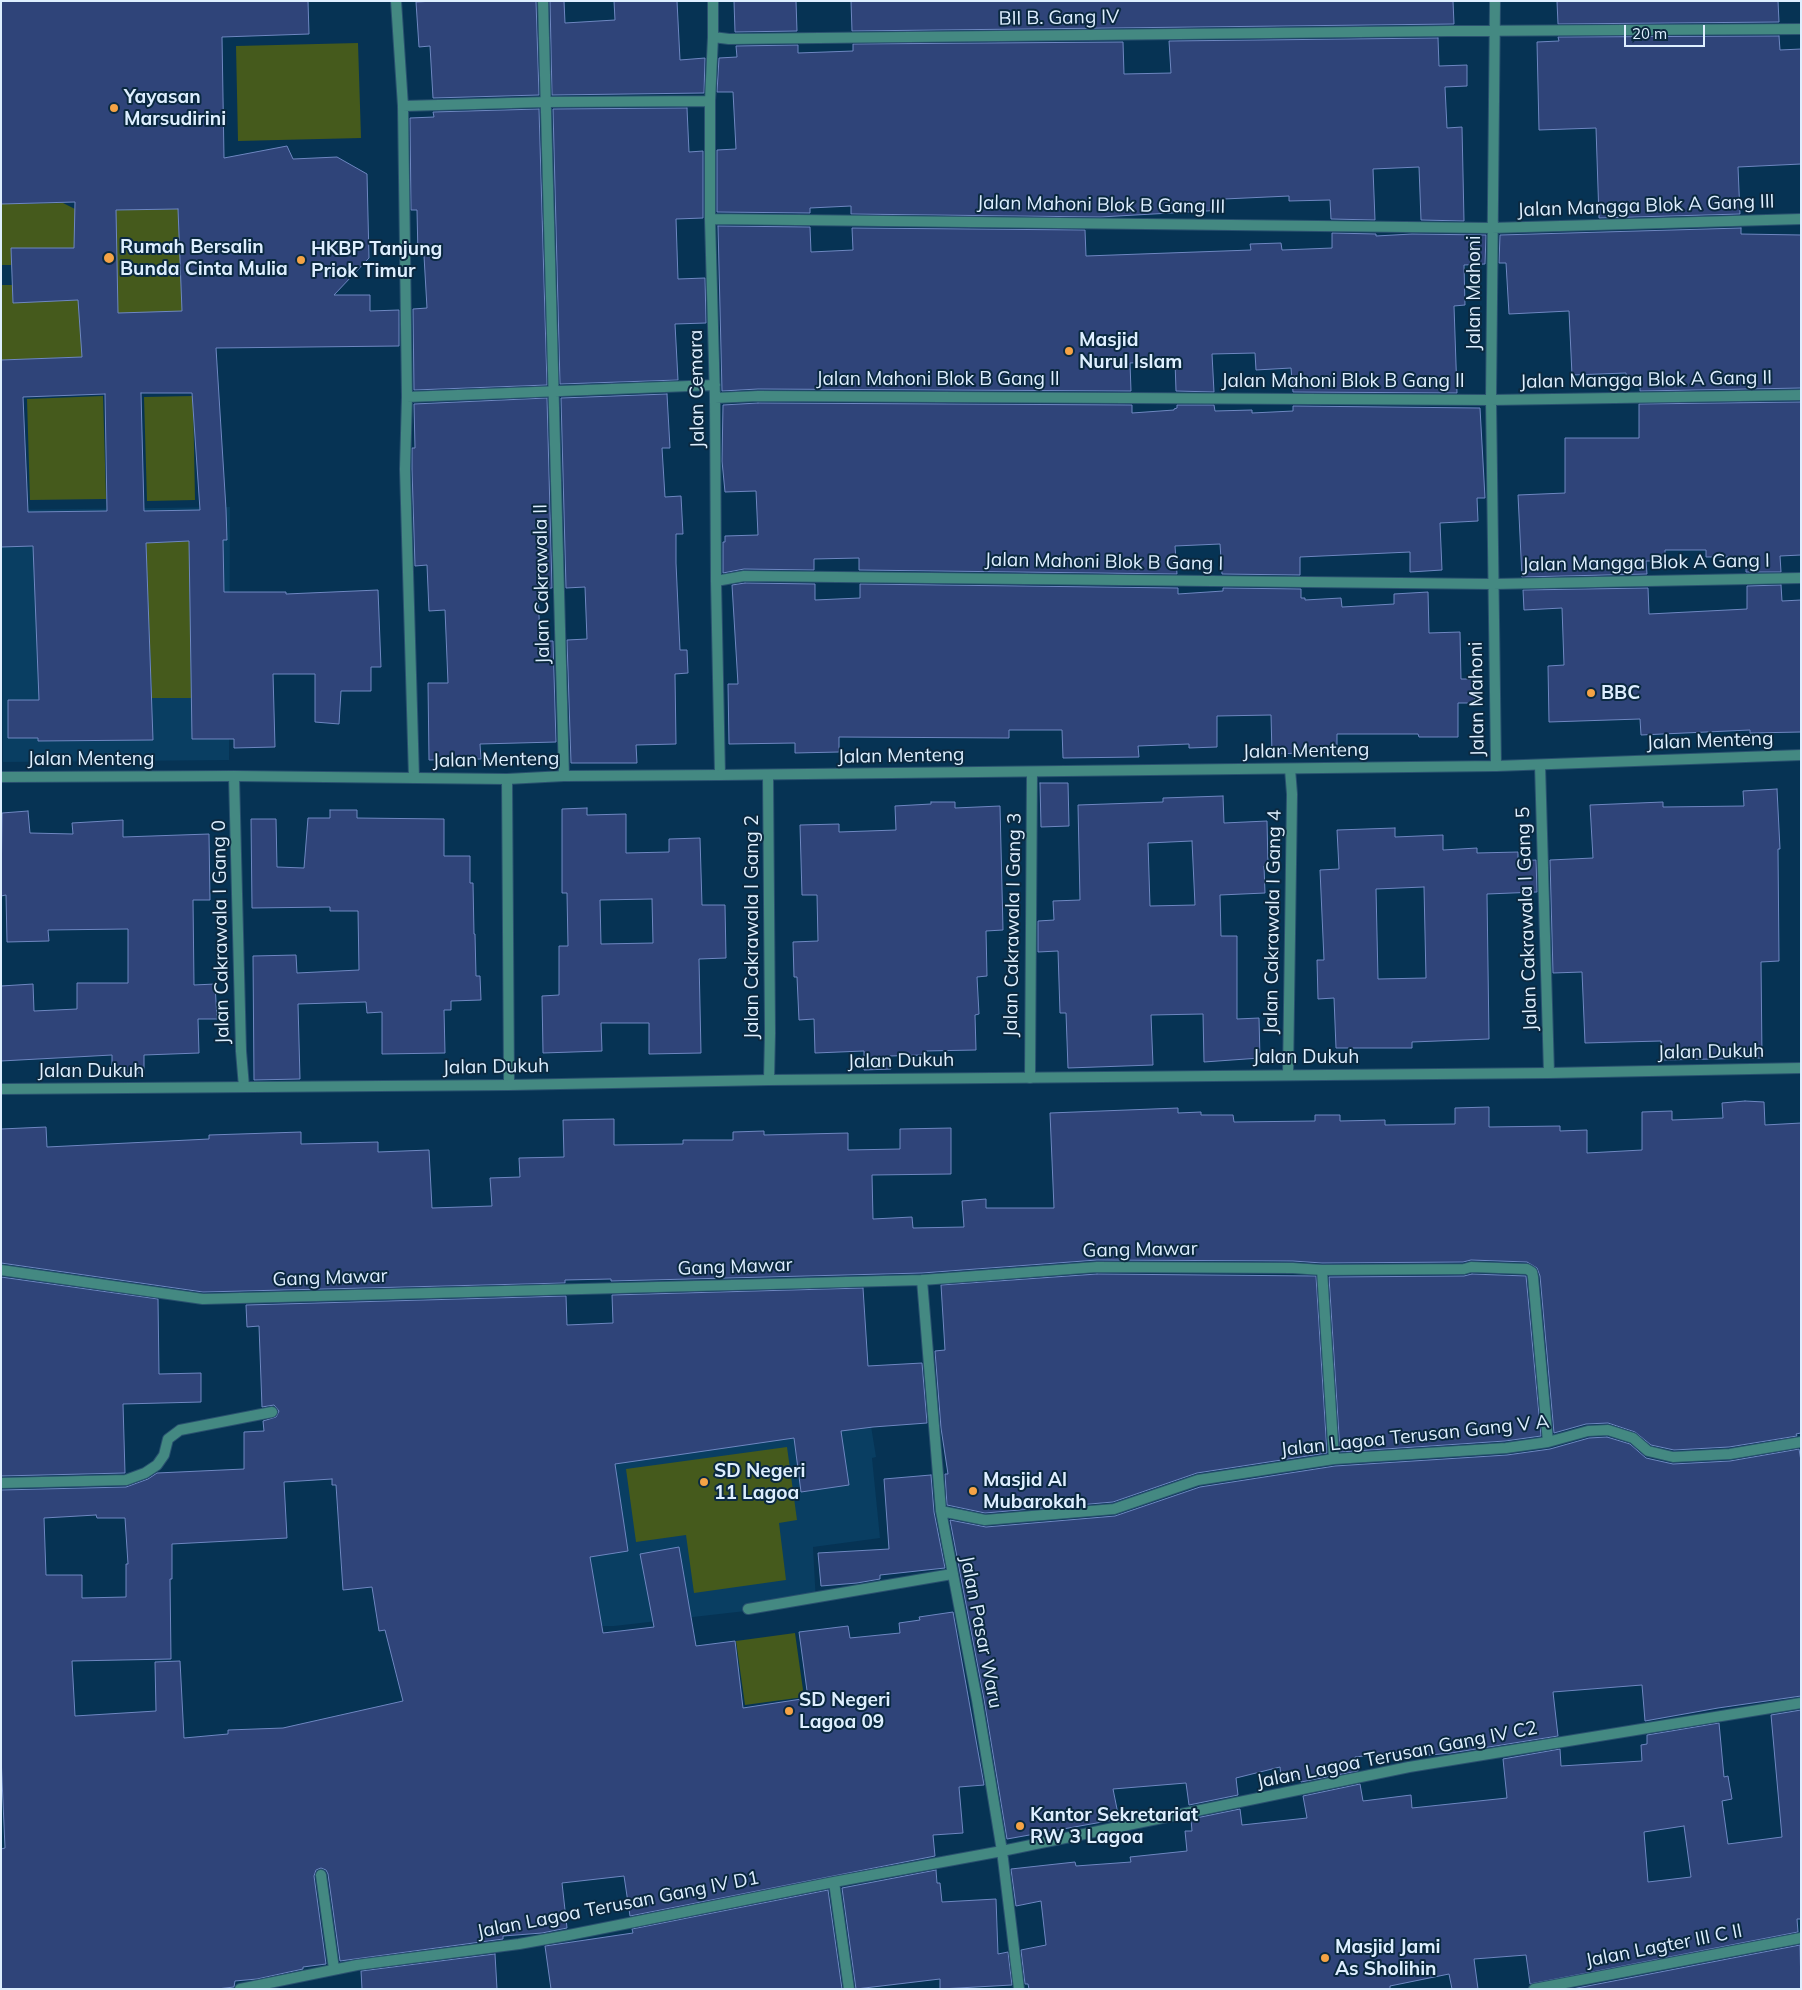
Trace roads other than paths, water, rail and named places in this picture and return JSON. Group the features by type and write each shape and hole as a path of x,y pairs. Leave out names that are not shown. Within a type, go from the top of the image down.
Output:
{"street":[{"path":"396,1 404,106 407,397 404,469 414,778"},
{"name":"Jalan Cakrawala II","path":"543,1 564,776"},
{"name":"Jalan Cemara","path":"713,1 710,101 710,219 715,385 716,581 720,775"},
{"name":"Jalan Mahoni","path":"1495,1 1491,400 1496,766"},
{"name":"BII B. Gang IV","path":"713,37 729,39 1495,30 1801,29"},
{"path":"404,106 546,102 710,101"},
{"name":"Jalan Mahoni Blok B Gang III","path":"710,219 1492,228"},
{"name":"Jalan Mangga Blok A Gang III","path":"1492,228 1801,219"},
{"path":"407,397 715,385"},
{"name":"Jalan Mahoni Blok B Gang II","path":"715,398 778,396 1491,400"},
{"name":"Jalan Mangga Blok A Gang II","path":"1491,400 1801,396"},
{"name":"Jalan Mahoni Blok B Gang I","path":"716,581 744,576 1493,584"},
{"name":"Jalan Mangga Blok A Gang I","path":"1493,584 1801,578"},
{"name":"Jalan Menteng","path":"1,777 234,776 507,779 564,776 1496,766 1801,755"},
{"name":"Jalan Cakrawala I Gang 5","path":"1540,765 1548,1073"},
{"name":"Jalan Cakrawala I Gang 4","path":"1288,1075 1292,794 1290,769"},
{"name":"Jalan Cakrawala I Gang 3","path":"1030,1078 1032,772"},
{"name":"Jalan Cakrawala I Gang 2","path":"768,775 769,1080"},
{"name":"Jalan Cakrawala I Gang 0","path":"234,776 241,1051 244,1087"},
{"path":"507,779 509,1085"},
{"name":"Jalan Dukuh","path":"1,1089 1548,1073 1801,1068"},
{"name":"Gang Mawar","path":"1,1270 203,1299 922,1280 1097,1267 1293,1268 1322,1270 1464,1269 1471,1267 1527,1269 1532,1272 1548,1442"},
{"path":"1322,1270 1334,1459"},
{"name":"Jalan Pasar Waru","path":"922,1280 941,1511 977,1700 1002,1851 1019,1989"},
{"path":"1,1483 126,1480 145,1473 157,1464 164,1455 168,1439 180,1430 272,1412"},
{"name":"Jalan Lagoa Terusan Gang V A","path":"941,1511 985,1520 1114,1509 1198,1480 1334,1459 1506,1448 1548,1442 1588,1431 1608,1430 1633,1438 1648,1451 1673,1457 1730,1454 1801,1442"},
{"path":"748,1609 952,1574"},
{"name":"Jalan Lagoa Terusan Gang IV C2","path":"1002,1851 1410,1767 1801,1703"},
{"name":"Jalan Lagoa Terusan Gang IV D1","path":"240,1989 334,1969 560,1937 834,1882 1002,1851"},
{"path":"321,1874 334,1969"},
{"path":"834,1882 849,1989"},
{"name":"Jalan Lagter III C II","path":"1534,1989 1801,1938"}],"place":[{"name":"Yayasan Marsudirini","path":"114,108"},
{"name":"Rumah Bersalin Bunda Cinta Mulia","path":"109,258"},
{"name":"HKBP Tanjung Priok Timur","path":"301,260"},
{"name":"Masjid Nurul Islam","path":"1069,351"},
{"name":"BBC","path":"1591,693"},
{"name":"SD Negeri 11 Lagoa","path":"704,1482"},
{"name":"Masjid Al Mubarokah","path":"973,1491"},
{"name":"SD Negeri Lagoa 09","path":"789,1711"},
{"name":"Kantor Sekretariat RW 3 Lagoa","path":"1020,1826"},
{"name":"Masjid Jami As Sholihin","path":"1325,1958"}]}
